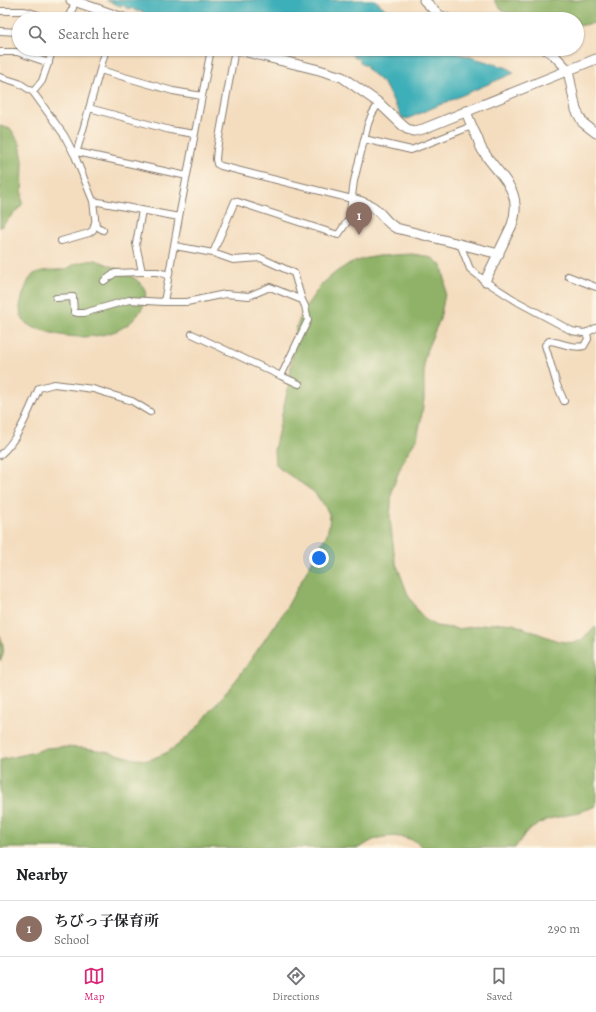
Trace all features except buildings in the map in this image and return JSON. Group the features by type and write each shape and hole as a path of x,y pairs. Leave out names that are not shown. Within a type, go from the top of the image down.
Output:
{"street":[{"path":"424,0 436,12"},
{"path":"71,12 73,8 73,1 102,12"},
{"path":"0,11 29,12"},
{"path":"0,31 12,32"},
{"path":"0,52 12,52"},
{"path":"29,56 49,63"},
{"path":"33,92 42,81 51,56"},
{"path":"76,154 104,56"},
{"path":"164,302 210,56"},
{"path":"234,56 217,149 217,164 352,199 372,206 385,220 396,228 499,254"},
{"path":"263,56 342,77 379,103 407,129 414,131 596,59"},
{"path":"556,56 568,70 576,110 583,123 596,133"},
{"path":"100,70 173,91 202,96"},
{"path":"0,77 19,83 33,92 76,154 93,201 95,222 93,230 89,233 61,241"},
{"path":"213,253 235,201 338,234 349,219 354,181 364,139 372,114 379,103"},
{"path":"89,108 170,130 195,134"},
{"path":"466,111 483,151 508,183 515,200 514,221 486,281"},
{"path":"364,139 411,150 472,126"},
{"path":"76,154 187,176"},
{"path":"93,201 179,217"},
{"path":"142,210 136,244 142,272"},
{"path":"95,222 96,226 103,230"},
{"path":"460,244 470,270 518,302 572,331 582,333 596,328"},
{"path":"175,246 213,253 233,260 261,258 294,273 308,320 281,376"},
{"path":"104,281 115,273 157,272 169,275"},
{"path":"568,276 596,288"},
{"path":"56,298 73,298 74,312 77,313 84,313 129,300 187,302 225,294 249,296 270,287 302,300"},
{"path":"564,400 557,385 545,345 549,341 578,347 584,346 588,339 587,332"},
{"path":"192,334 299,384"},
{"path":"0,456 7,450 17,434 40,388 54,384 93,389 132,401 150,412"}],"green space":[{"path":"494,0 596,0 596,23 584,25 584,12 505,12"},
{"path":"0,126 11,129 20,144 23,160 22,205 0,228"},
{"path":"412,254 434,259 442,266 445,279 445,294 440,319 427,349 424,360 424,399 417,439 406,455 392,490 390,520 395,560 408,595 418,611 427,621 436,626 459,629 490,624 513,624 558,641 574,643 581,640 596,627 596,806 577,813 549,819 539,824 526,832 515,848 423,848 414,841 394,836 381,837 359,848 0,848 0,760 46,748 60,747 84,748 110,752 135,759 149,760 166,753 178,745 196,729 240,675 284,612 327,534 330,516 314,492 279,468 275,462 274,450 289,384 296,328 304,309 321,285 336,272 347,265 363,259 379,256"},
{"path":"96,260 125,273 136,280 144,288 146,296 144,304 137,316 127,325 115,331 87,337 58,334 37,329 28,325 24,321 20,312 20,307 27,284 34,274 38,272 65,269 77,263"},
{"path":"0,635 3,645 3,655 0,661"}],"water":[{"path":"106,0 375,0 389,12 138,12 132,8 126,8 124,5 120,6"},
{"path":"353,56 467,56 508,68 514,73 407,119 403,119 384,84 368,70 366,65 363,65 358,58"}],"place":[{"name":"ちびっ子保育所","path":"359,235"}]}
